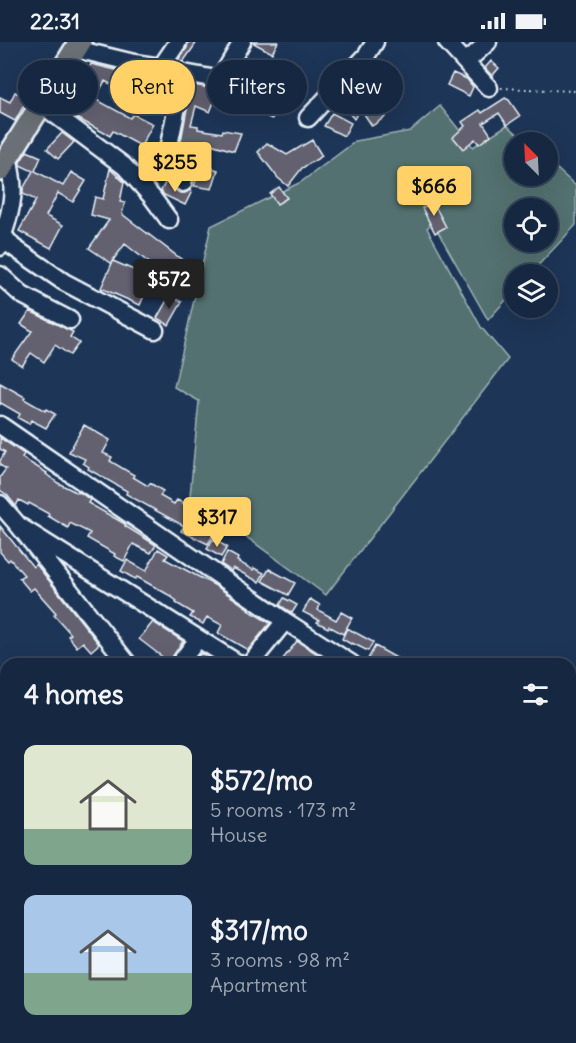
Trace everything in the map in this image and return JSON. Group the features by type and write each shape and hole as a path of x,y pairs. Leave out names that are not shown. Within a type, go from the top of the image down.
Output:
{"main road":[{"path":"69,60 78,46"},
{"path":"4,164 35,114"}],"street":[{"path":"166,60 178,42"},
{"path":"231,60 242,42"},
{"path":"308,118 360,63 375,42"},
{"path":"447,42 489,88"},
{"path":"466,62 488,42"},
{"path":"78,46 124,60"},
{"path":"54,114 124,166 169,220"},
{"path":"175,114 169,152 185,171 183,183"},
{"path":"4,164 11,171 14,196 2,241 64,282 155,330"},
{"path":"0,275 22,295 70,320"},
{"path":"0,424 285,621 328,658"},
{"path":"0,504 123,658"},
{"path":"19,526 229,658"},
{"path":"255,658 285,621"},
{"path":"184,658 198,639"}],"path":[{"path":"489,88 576,91"}],"green space":[{"path":"440,106 473,147 507,125 515,132 504,132 504,186 558,186 558,170 576,186 576,225 558,244 558,198 504,198 504,252 551,252 539,264 504,264 504,302 488,320 433,223 427,228 481,327 508,359 326,595 190,496 199,401 174,387 211,226 301,182 356,141 410,131"}],"building":[{"path":"188,42 197,42 184,60 178,60 187,48"},
{"path":"252,42 278,42 272,53"},
{"path":"491,61 499,68 492,76 485,68"},
{"path":"98,66 110,69 110,84 105,81 98,94"},
{"path":"453,73 467,79 473,87 469,96 447,85"},
{"path":"195,85 207,88 207,111 196,106 195,110"},
{"path":"15,92 18,94 19,114 15,121 0,113 0,97 10,102"},
{"path":"505,98 520,116 507,125 499,113 483,123 491,135 479,144 475,139 463,149 453,137 465,126 462,122 480,110 482,113"},
{"path":"98,101 110,107 110,114 123,114 130,118 133,114 153,124 141,146 113,131 110,136 72,114 98,114"},
{"path":"186,114 194,114 191,125 198,126 198,129 241,133 234,151 211,144 210,148 180,146"},
{"path":"261,114 274,114 272,119"},
{"path":"331,114 351,123 344,136 324,126"},
{"path":"364,114 383,114 385,117 372,126"},
{"path":"62,133 74,142 58,159 47,149"},
{"path":"312,140 322,156 302,168 288,186 278,178 258,152 267,143 287,155"},
{"path":"27,151 41,157 35,171 63,186 71,172 86,181 73,202 58,193 46,216 63,225 51,248 19,231 36,200 23,194 23,189 33,171 20,165"},
{"path":"143,157 156,160 154,169 141,165"},
{"path":"202,165 218,170 212,189 194,186"},
{"path":"110,169 124,182 120,202 125,203 122,214 194,269 180,287 125,244 111,263 89,248 109,220 91,215 95,197 103,199"},
{"path":"166,181 173,184 175,190 180,193 192,191 185,205 164,195 161,191"},
{"path":"429,182 435,188 425,197 420,190"},
{"path":"279,187 287,198 277,204 270,194"},
{"path":"433,202 446,227 435,233 422,208"},
{"path":"113,261 152,278 140,305 101,288"},
{"path":"170,295 182,302 169,325 157,318"},
{"path":"30,311 73,332 70,337 79,343 70,355 55,345 44,362 31,353 22,366 12,359 32,331 21,324"},
{"path":"0,383 45,411 46,409 55,414 46,428 31,420 29,424 18,418 20,414 1,403 0,405"},
{"path":"84,425 110,440 103,453 112,457 110,461 148,486 150,483 163,491 160,496 174,504 177,500 191,507 185,517 215,532 208,544 181,531 184,526 126,494 127,491 88,469 89,467 83,463 85,459 69,452"},
{"path":"0,438 24,454 22,458 47,473 58,483 81,493 90,500 88,503 156,545 151,553 133,544 124,561 87,538 90,533 70,523 68,528 29,503 28,505 19,500 16,506 0,490 0,477 6,469 0,465 5,452 0,449"},
{"path":"0,526 33,567 36,564 99,644 91,651 83,642 77,647 68,636 71,634 54,615 56,613 34,588 30,591 19,578 24,575 10,559 8,561 0,552"},
{"path":"213,539 227,547 221,557 207,549"},
{"path":"158,549 168,555 165,559 216,586 270,623 248,650 218,633 222,625 207,617 203,624 190,617 193,613 176,603 177,601 167,594 121,571 127,560 146,571"},
{"path":"227,552 238,558 237,561 264,573 259,582 233,568 231,571 221,564"},
{"path":"269,569 295,583 288,595 262,581"},
{"path":"284,598 297,605 292,613 280,605"},
{"path":"310,599 320,605 318,610 336,620 341,612 352,618 343,634 317,622 319,620 303,612"},
{"path":"153,622 183,641 172,658 164,658 139,639"},
{"path":"347,628 373,642 368,651 342,639"},
{"path":"297,641 324,658 284,658"},
{"path":"375,646 396,658 369,658"},
{"path":"201,653 210,658 197,658"}]}
